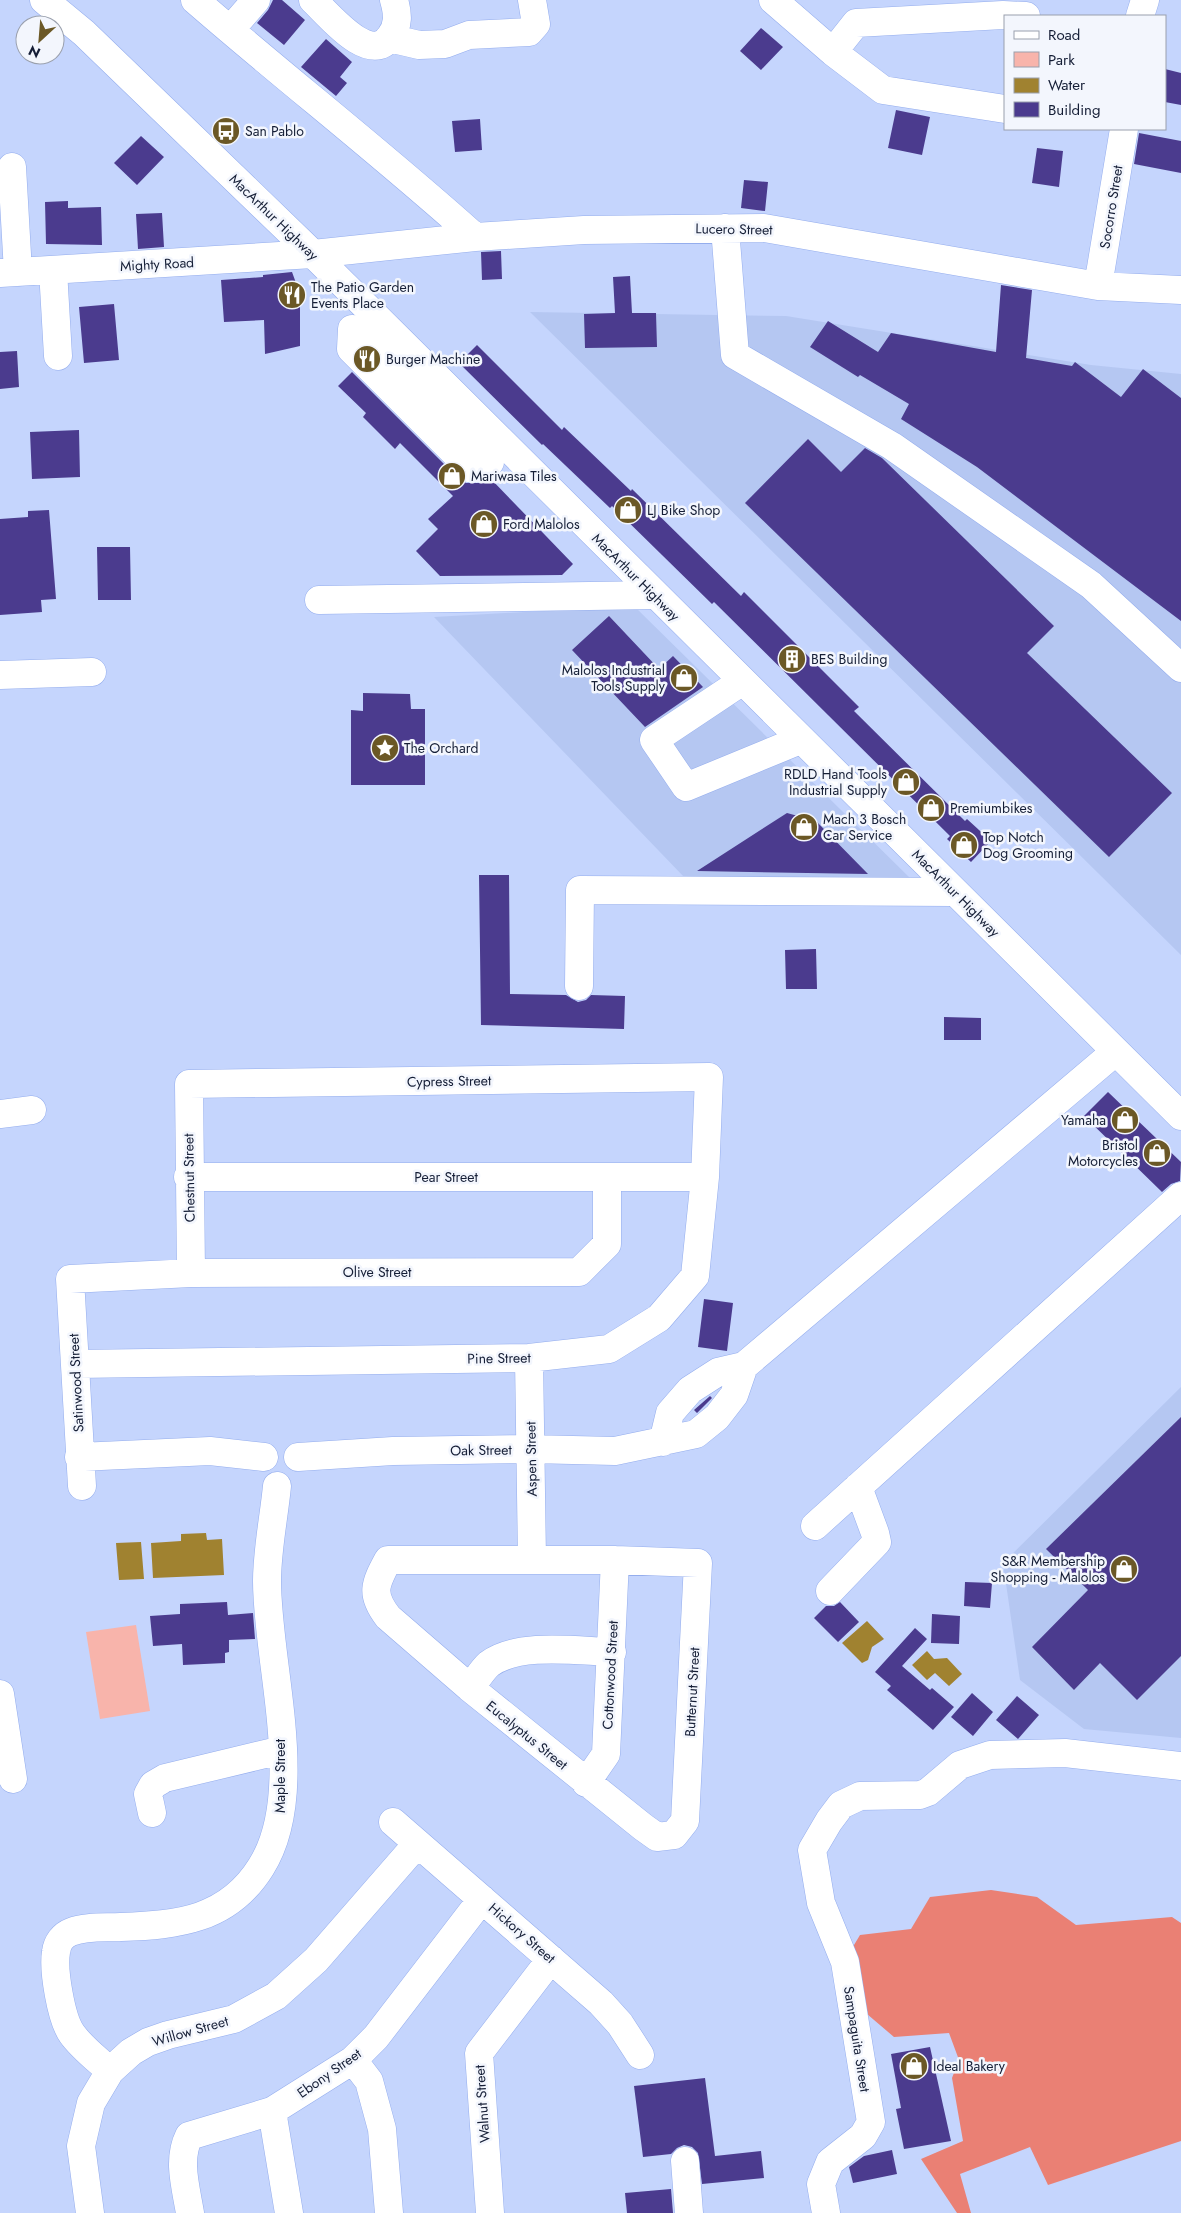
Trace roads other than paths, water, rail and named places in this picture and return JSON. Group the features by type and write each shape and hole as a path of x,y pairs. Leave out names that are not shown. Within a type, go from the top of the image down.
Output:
{"main road":[{"name":"MacArthur Highway","path":"44,0 84,33 313,254 426,384 654,595 1181,1116"},
{"path":"194,0 400,170 474,237"},
{"path":"230,30 256,0"},
{"path":"313,0 364,45 375,47 386,43 398,16 394,0"},
{"path":"389,38 419,45 445,44 469,35 529,32 536,24 532,0"},
{"path":"773,0 833,52 883,90 1004,109"},
{"path":"1140,15 1145,0"},
{"path":"833,52 859,11 1012,10"},
{"name":"Socorro Street","path":"1098,286 1124,130"},
{"path":"9,272 12,167"},
{"path":"725,228 735,355 892,446 1083,579 1181,668"},
{"name":"Lucero Street","path":"313,254 474,237 584,230 764,228 1098,286 1181,290"},
{"name":"Mighty Road","path":"9,272 313,254"},
{"path":"53,270 58,356"},
{"path":"352,329 426,384 447,420 490,462 470,468 351,349 352,329"},
{"path":"319,600 654,595"},
{"path":"0,675 92,672"},
{"path":"742,682 654,740 686,787 800,740"},
{"path":"579,986 580,890 954,892"},
{"path":"663,1442 670,1413 690,1390 718,1372 744,1366 1115,1052"},
{"name":"Cypress Street","path":"189,1084 709,1078"},
{"name":"Pine Street","path":"75,1364 529,1358 609,1349 659,1318 695,1276 705,1177 709,1078"},
{"name":"Chestnut Street","path":"189,1084 188,1177 191,1273"},
{"path":"0,1114 32,1110"},
{"name":"Pear Street","path":"188,1177 705,1177"},
{"name":"Olive Street","path":"70,1279 191,1273 579,1272 607,1244 607,1177"},
{"path":"815,1526 1181,1196"},
{"name":"Satinwood Street","path":"70,1279 82,1486"},
{"name":"Aspen Street","path":"529,1358 532,1560"},
{"name":"Oak Street","path":"298,1457 393,1451 530,1449 615,1452 696,1434 717,1417 734,1395 744,1366"},
{"path":"281,1448 293,1452 298,1457 300,1472 291,1483 277,1486 271,1484 263,1474 261,1468 264,1457 269,1452 281,1448"},
{"path":"80,1457 210,1452 264,1457"},
{"name":"Maple Street","path":"110,2071 83,2048 70,2032 63,2013 56,1967 56,1951 62,1938 70,1932 86,1929 163,1926 193,1920 223,1906 243,1892 261,1867 273,1844 280,1819 282,1750 267,1580 277,1486"},
{"path":"830,1591 877,1542 876,1533 858,1487"},
{"name":"Eucalyptus Street","path":"532,1560 388,1560 376,1583 378,1603 388,1617 470,1688 586,1783 657,1837 674,1835 685,1821"},
{"path":"532,1560 614,1560"},
{"name":"Butternut Street","path":"614,1560 698,1563 685,1821"},
{"name":"Cottonwood Street","path":"586,1783 606,1754 612,1652 614,1560"},
{"path":"470,1688 489,1664 508,1655 529,1650 612,1652"},
{"path":"0,1694 12,1779"},
{"path":"152,1814 148,1794 153,1785 165,1778 282,1750"},
{"name":"Sampaguita Street","path":"826,2213 821,2184 830,2162 863,2136 871,2122 845,1962 821,1903 812,1850 829,1821 842,1805 860,1796 920,1795 928,1792 960,1765 990,1755 1065,1753 1181,1766"},
{"name":"Hickory Street","path":"393,1822 601,2003 620,2024 640,2055"},
{"name":"Willow Street","path":"90,2213 81,2146 91,2104 110,2071 131,2052 148,2042 168,2035 234,2019 276,1996 316,1960 417,1844"},
{"name":"Ebony Street","path":"190,2213 183,2170 183,2148 189,2136 272,2111 353,2060 376,2037 482,1898"},
{"name":"Walnut Street","path":"490,2213 479,2053 551,1959"},
{"path":"353,2060 368,2080 382,2130 389,2213"},
{"path":"272,2111 289,2213"},
{"path":"685,2161 689,2213"}],"water":[{"path":"206,1533 207,1540 222,1539 224,1575 153,1578 151,1543 181,1541 181,1534"},
{"path":"141,1542 144,1579 119,1580 116,1543"},
{"path":"867,1621 884,1639 872,1647 868,1660 862,1663 842,1643"},
{"path":"927,1651 934,1659 947,1658 962,1674 949,1686 935,1673 927,1680 912,1665"}],"place":[{"name":"San Pablo","path":"226,131"},
{"name":"The Patio Garden Events Place","path":"292,295"},
{"name":"Burger Machine","path":"367,359"},
{"name":"Mariwasa Tiles","path":"452,476"},
{"name":"LJ Bike Shop","path":"628,510"},
{"name":"Ford Malolos","path":"484,524"},
{"name":"BES Building","path":"792,659"},
{"name":"Malolos Industrial Tools Supply","path":"684,678"},
{"name":"The Orchard","path":"385,748"},
{"name":"RDLD Hand Tools Industrial Supply","path":"906,782"},
{"name":"Premiumbikes","path":"931,808"},
{"name":"Mach 3 Bosch Car Service","path":"804,827"},
{"name":"Top Notch Dog Grooming","path":"964,845"},
{"name":"Yamaha","path":"1125,1120"},
{"name":"Bristol Motorcycles","path":"1157,1153"},
{"name":"S&R Membership Shopping - Malolos","path":"1124,1569"},
{"name":"Ideal Bakery","path":"914,2066"}]}
